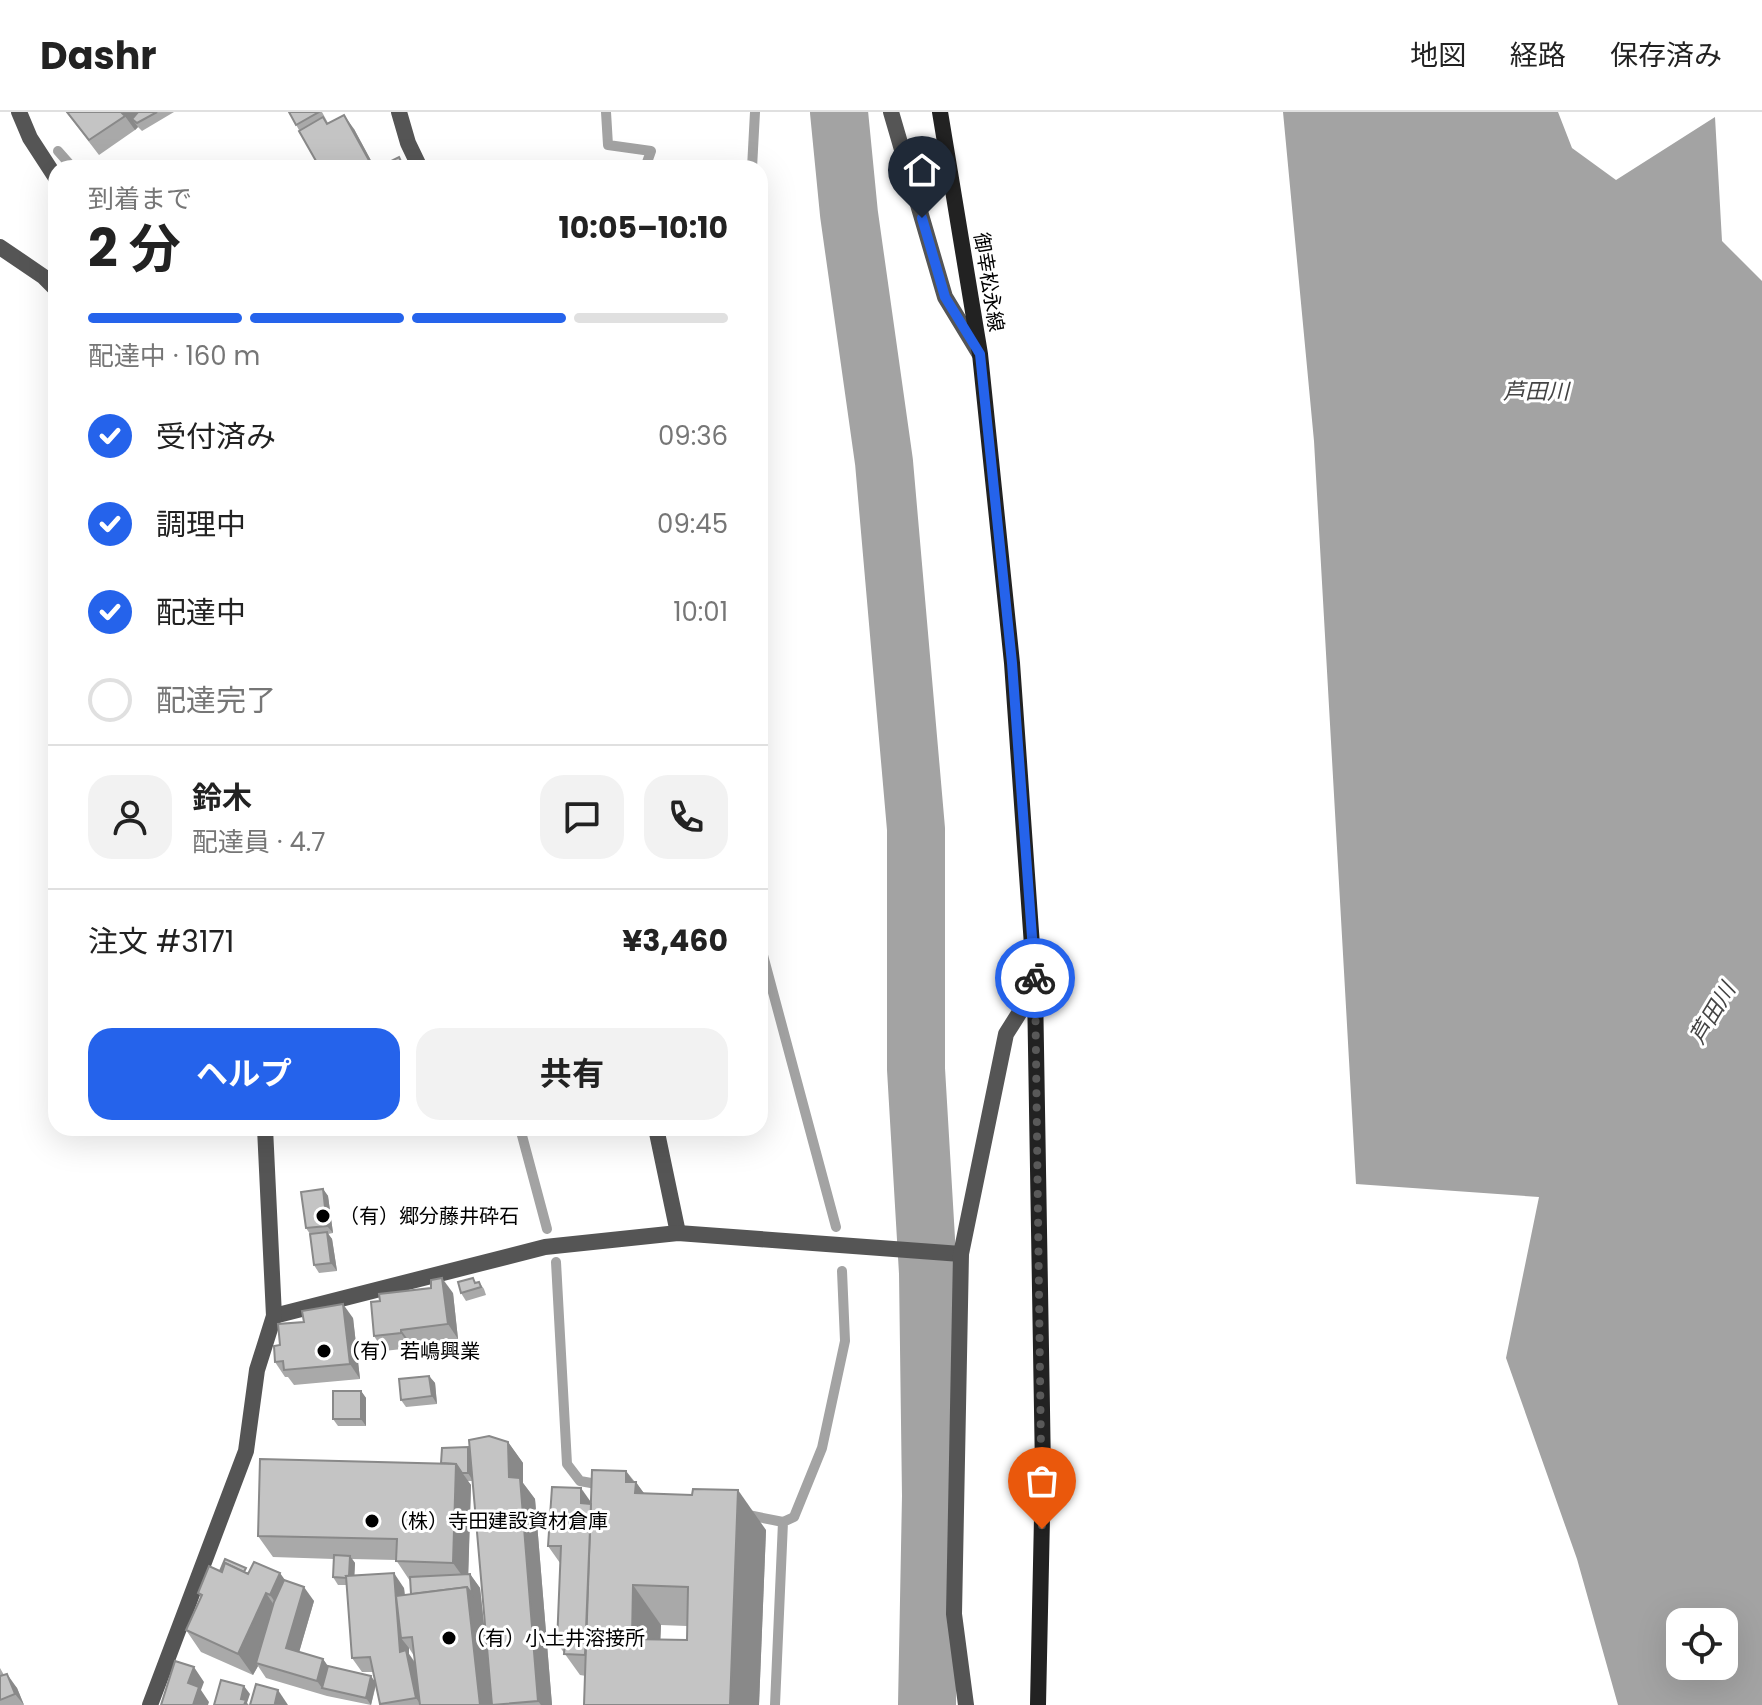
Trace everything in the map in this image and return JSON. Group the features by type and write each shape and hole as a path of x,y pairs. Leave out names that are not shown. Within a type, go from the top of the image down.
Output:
{"main road":[{"name":"御幸松永線","path":"940,112 980,354 1012,663 1035,988 1043,1470 1038,1705"}],"street":[{"path":"19,112 30,138 48,166"},
{"path":"399,112 416,160"},
{"path":"891,112 945,297 980,354"},
{"path":"0,247 48,281"},
{"path":"966,1705 954,1614 961,1254 1006,1034 1035,988"},
{"path":"150,1705 246,1451 257,1370 274,1316 265,1136"},
{"path":"658,1136 678,1233"},
{"path":"274,1316 545,1247 678,1233 961,1254"}],"water":[{"name":"芦田川","path":"1283,112 1558,112 1572,148 1616,180 1715,117 1722,241 1762,281 1762,1705 1618,1705 1577,1559 1506,1358 1539,1197 1356,1184 1314,441"}],"building":[{"path":"67,112 121,112 125,116 89,140"},
{"path":"138,112 157,112 137,123 132,119"},
{"path":"289,112 319,112 296,125"},
{"path":"344,115 369,160 315,160 299,131 323,117 327,124"},
{"path":"323,1189 327,1226 306,1228 301,1192"},
{"path":"327,1232 331,1263 314,1265 310,1234"},
{"path":"442,1278 448,1324 374,1336 371,1302 380,1301 379,1294 431,1288 431,1280"},
{"path":"473,1278 481,1287 461,1293 458,1282"},
{"name":"（有）若嶋興業","path":"343,1304 350,1364 284,1370 283,1361 275,1362 274,1346 280,1345 278,1324 304,1322 302,1311"},
{"path":"429,1376 432,1396 401,1400 399,1379"},
{"path":"333,1391 361,1391 361,1419 333,1419"},
{"path":"489,1436 508,1442 509,1477 520,1478 538,1701 492,1705 469,1440"},
{"path":"468,1447 468,1473 462,1473 456,1464 441,1463 442,1448"},
{"name":"（株）寺田建設資材倉庫","path":"260,1459 456,1464 453,1563 396,1561 397,1539 258,1536"},
{"path":"592,1470 626,1471 626,1482 636,1482 635,1493 692,1495 693,1489 738,1490 730,1705 584,1705","holes":["633,1585 688,1587 687,1640 632,1639"]},
{"path":"552,1487 581,1488 581,1503 591,1504 585,1655 564,1654 565,1643 557,1643 561,1546 548,1546"},
{"path":"334,1555 350,1556 347,1578 333,1577"},
{"path":"225,1559 246,1568 244,1572 225,1563 220,1571"},
{"path":"254,1562 280,1573 270,1595 266,1593 238,1654 186,1630 202,1595 198,1593 209,1566 222,1572 225,1563 248,1574"},
{"path":"394,1573 400,1652 406,1650 416,1698 380,1704 370,1657 352,1658 346,1576"},
{"path":"470,1574 472,1594 467,1587 411,1594 410,1577"},
{"path":"284,1580 304,1587 286,1648 323,1659 317,1681 256,1663 274,1602"},
{"name":"（有）小土井溶接所","path":"467,1587 480,1705 420,1705 412,1637 401,1638 396,1596"},
{"path":"175,1661 194,1667 188,1683 199,1687 193,1705 161,1705"},
{"path":"328,1666 371,1676 366,1698 322,1688"},
{"path":"7,1674 15,1694 0,1700 0,1676"},
{"path":"221,1680 244,1686 241,1699 246,1700 244,1705 214,1705"},
{"path":"256,1684 278,1690 275,1703 282,1705 250,1705"}],"waterway":[{"path":"606,112 608,145 651,151 648,160"},
{"path":"752,160 755,112"},
{"path":"839,112 849,214 884,462 916,829 916,1069 928,1273 931,1496 927,1705"},
{"path":"58,151 66,160"},
{"path":"768,974 836,1227"},
{"path":"522,1136 547,1229"},
{"path":"556,1262 567,1464 580,1481 602,1485"},
{"path":"775,1705 783,1522 794,1517 822,1448 845,1341 842,1271"},
{"path":"743,1514 783,1522"}],"way so far":[{"path":"1035,978 1042,1529"}],"place":[{"name":"（有）郷分藤井砕石","path":"323,1216"},
{"name":"（有）若嶋興業","path":"324,1351"},
{"name":"（株）寺田建設資材倉庫","path":"372,1521"},
{"name":"（有）小土井溶接所","path":"449,1638"}],"route":[{"path":"922,218 945,297 980,354 1012,663 1035,978"}]}
